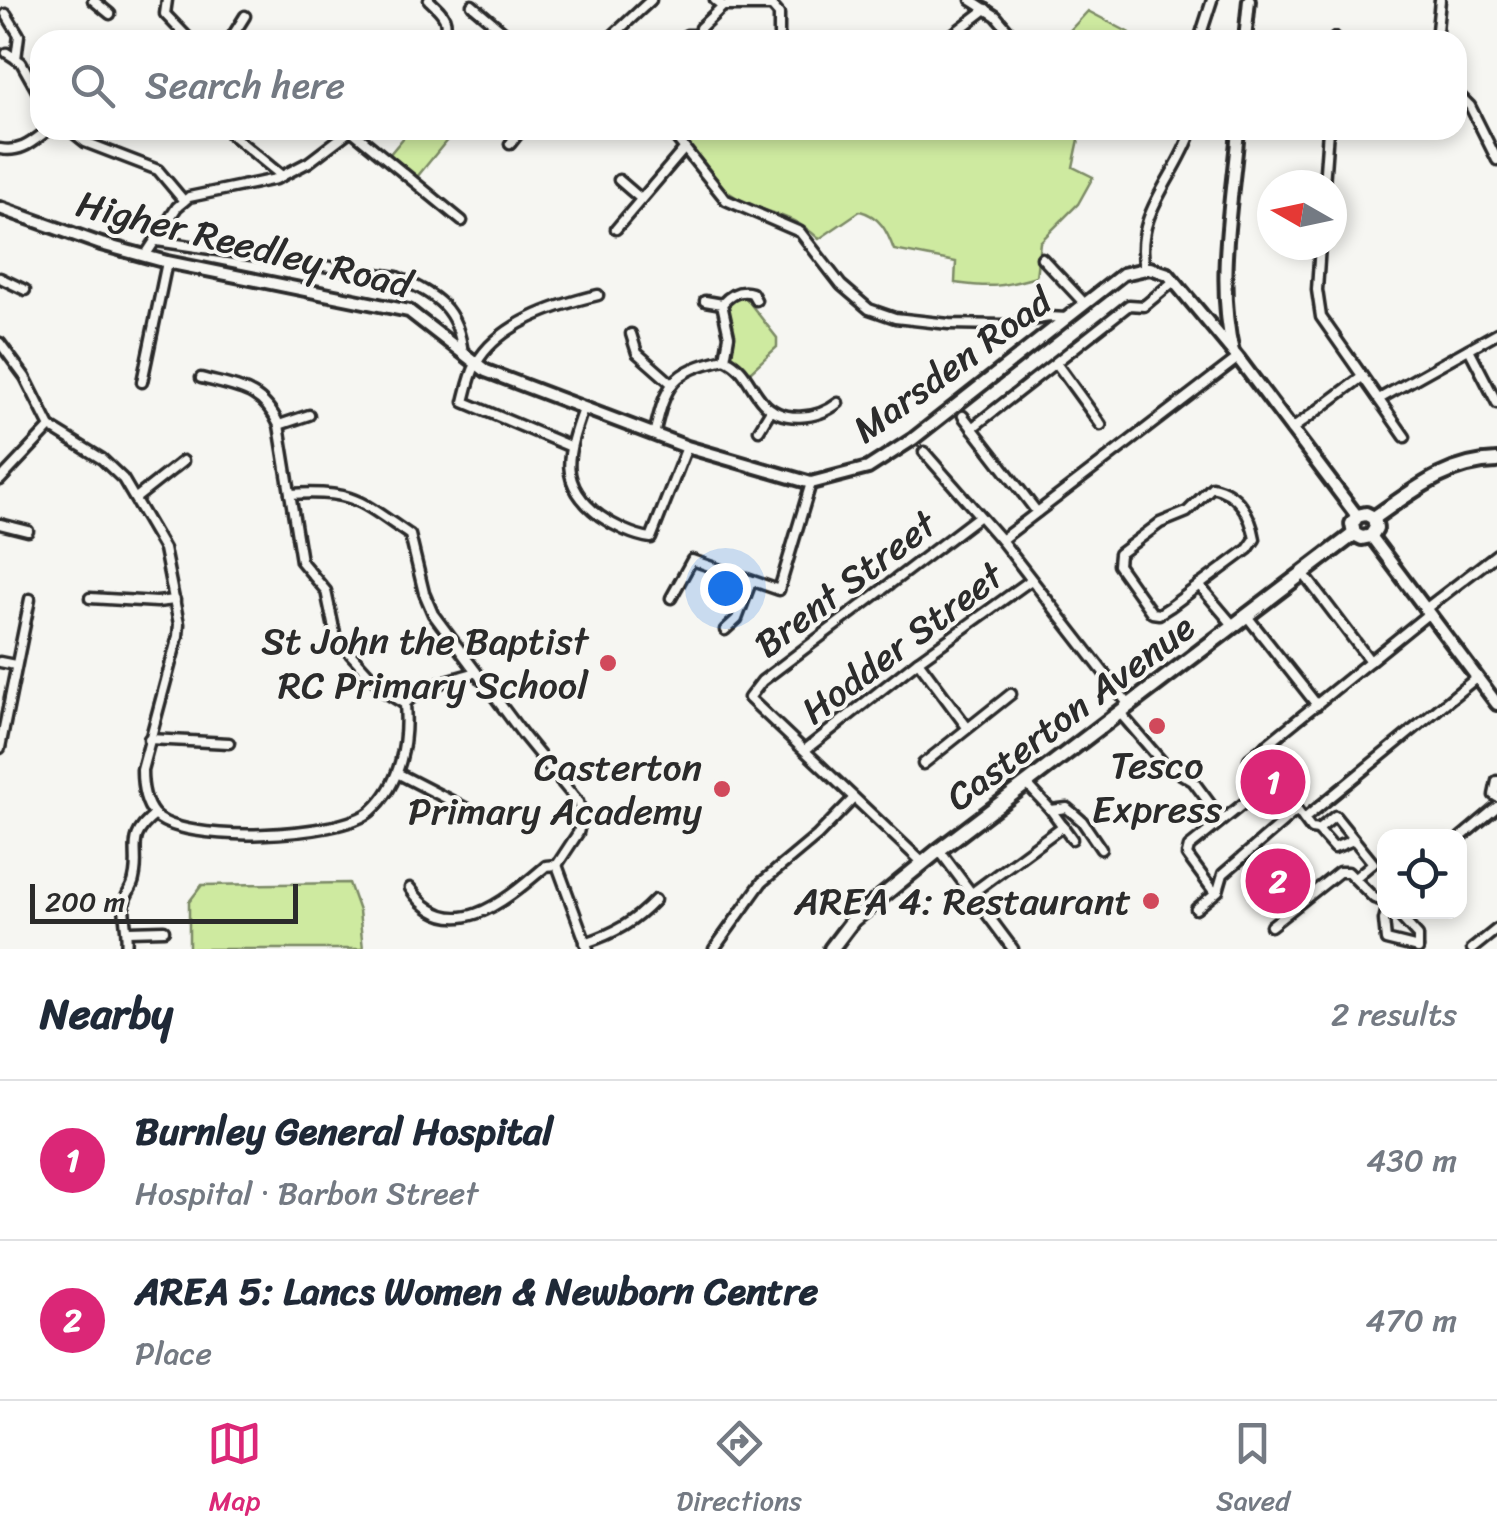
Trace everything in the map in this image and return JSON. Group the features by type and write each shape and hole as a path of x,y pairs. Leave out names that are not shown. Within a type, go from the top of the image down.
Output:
{"highway":[{"path":"1374,518 1438,474 1477,461 1497,460"},
{"path":"1366,514 1374,518 1376,528 1371,536 1362,538 1354,534 1352,524 1356,516 1366,514"},
{"name":"Casterton Avenue","path":"831,949 853,920 939,850 1354,534"}],"street":[{"path":"93,0 110,14"},
{"path":"167,0 165,14 180,30"},
{"path":"429,0 446,15 446,30"},
{"path":"632,0 640,9"},
{"path":"618,30 651,0"},
{"path":"971,0 986,9 1003,30"},
{"path":"1199,0 1211,3 1202,30"},
{"path":"1246,30 1249,0"},
{"path":"1437,30 1440,0"},
{"path":"702,30 719,3 772,6 779,14 779,30"},
{"path":"472,5 501,30"},
{"path":"779,14 791,9"},
{"path":"958,30 986,9"},
{"path":"6,14 20,34 16,59"},
{"path":"236,30 245,16"},
{"path":"7,53 16,59 30,81"},
{"path":"1467,103 1497,160"},
{"path":"0,149 24,148 35,140"},
{"path":"96,140 158,170 184,201"},
{"path":"238,140 282,176"},
{"path":"145,256 184,201 282,176 310,162 338,140"},
{"path":"363,140 462,221"},
{"path":"510,144 513,140"},
{"path":"677,140 716,190 735,206 788,224 807,240 854,299 879,313 966,324 1004,325 1067,318"},
{"path":"1189,140 1158,193 1149,217 1142,245 1145,268 1160,269 1174,281 1356,516"},
{"path":"1235,356 1226,316 1225,284 1237,140"},
{"path":"1325,170 1327,140"},
{"path":"616,229 684,150"},
{"path":"619,180 641,200"},
{"name":"Higher Reedley Road","path":"0,208 167,262 409,310 476,363 583,409"},
{"name":"Higher Reedley Road","path":"157,240 397,278 422,288 445,305 460,329 463,354"},
{"path":"1042,258 1085,304"},
{"path":"1319,260 1317,290 1321,318 1405,438"},
{"path":"142,382 167,262"},
{"name":"Marsden Road","path":"811,483 868,468 913,439 1123,274 1145,268"},
{"path":"0,278 26,290"},
{"path":"972,428 1130,305 1144,306 1174,281"},
{"path":"722,304 735,293 745,291 756,300"},
{"path":"570,446 464,402 476,363 506,332 551,307 598,295"},
{"path":"705,301 722,304"},
{"path":"722,304 729,336 726,360"},
{"path":"1204,320 1226,316"},
{"path":"631,334 642,359 671,383"},
{"path":"1379,398 1497,334"},
{"path":"0,343 25,377 50,427 102,459 123,478 164,548 178,636 149,739 142,785 155,815 183,829 266,834 310,833 360,819 374,809 397,773 406,746 405,704 425,690 476,672"},
{"path":"622,353 635,348"},
{"path":"1469,349 1497,403"},
{"path":"1001,540 1235,356"},
{"path":"726,360 739,368 771,410 801,417 826,412 838,403"},
{"path":"654,435 662,398 671,383 684,374 726,360"},
{"path":"1056,363 1101,424"},
{"path":"750,381 762,373"},
{"path":"1291,430 1362,377"},
{"path":"201,378 261,397 270,406 279,426 301,560 326,591 336,638 385,692 405,704"},
{"path":"672,598 692,560 779,590 811,483 686,447 583,409 570,446 568,470 583,504 606,521 651,538 686,447"},
{"path":"759,430 771,410"},
{"path":"826,412 832,422"},
{"path":"279,426 310,414"},
{"path":"962,416 1037,512"},
{"path":"0,480 50,427"},
{"path":"924,452 1001,540 1162,763 1193,780 1222,820"},
{"path":"136,498 183,461"},
{"path":"1221,489 1241,502 1255,538 1248,550 1199,586 1160,614 1152,613 1118,565 1118,558 1160,522 1187,512 1206,491 1221,489"},
{"path":"290,494 328,492 350,496 410,534 424,592 434,614 578,802 582,817 578,833 557,865"},
{"name":"Brent Street","path":"806,750 749,698 762,682 978,517"},
{"path":"0,524 28,531"},
{"path":"1371,536 1495,699"},
{"path":"1250,758 1497,554"},
{"path":"1301,572 1370,661"},
{"name":"Hodder Street","path":"806,750 918,661 1031,580"},
{"path":"726,630 737,618 751,582"},
{"path":"1199,586 1234,625"},
{"path":"90,598 175,600"},
{"path":"0,748 30,600"},
{"path":"1246,616 1317,705"},
{"path":"918,661 968,727"},
{"path":"0,662 16,664"},
{"path":"1304,819 1476,678"},
{"path":"923,764 1011,694"},
{"path":"149,739 229,743"},
{"path":"806,750 923,863"},
{"path":"1215,893 1187,855 1190,846 1268,784 1262,768"},
{"path":"397,773 471,811"},
{"path":"1484,775 1496,782 1497,797"},
{"path":"1026,783 1072,838"},
{"path":"714,949 762,882 817,836 854,798"},
{"path":"1467,832 1497,807"},
{"path":"1051,810 1067,808 1082,821 1101,850"},
{"path":"1196,910 1215,893 1223,874 1297,810 1311,830 1318,830 1334,816 1373,863 1355,878"},
{"path":"126,949 129,931 124,902 135,878 133,846 137,834 155,815"},
{"path":"972,894 1063,826"},
{"path":"1318,830 1334,848 1353,840"},
{"path":"939,850 1013,949"},
{"path":"410,888 429,911 447,920 470,921 489,914 546,866 557,865"},
{"path":"557,865 587,946 635,921 654,900"},
{"path":"1271,926 1339,872 1348,872 1377,899"},
{"path":"1384,919 1386,940 1418,948 1418,936 1402,919"},
{"path":"1472,949 1497,929"},
{"path":"129,931 164,930"}],"green space":[{"path":"1088,11 1124,30 1070,30"},
{"path":"402,140 447,140 417,177 389,155"},
{"path":"685,140 1079,140 1073,167 1093,177 1078,204 1040,242 1036,277 996,286 955,283 956,262 894,250 882,225 867,213 860,211 819,239 795,222 739,199 714,179"},
{"path":"745,297 777,338 777,347 750,372 731,356 734,333 728,305"},
{"path":"349,883 359,911 363,949 189,949 189,902 202,885"}],"place":[{"name":"St John the Baptist RC Primary School","path":"608,663"},
{"name":"Tesco Express","path":"1157,726"},
{"name":"Burnley General Hospital","path":"1273,782"},
{"name":"Casterton Primary Academy","path":"722,789"},
{"name":"AREA 5: Lancs Women & Newborn Centre","path":"1278,881"},
{"name":"AREA 4: Restaurant","path":"1151,901"}]}
